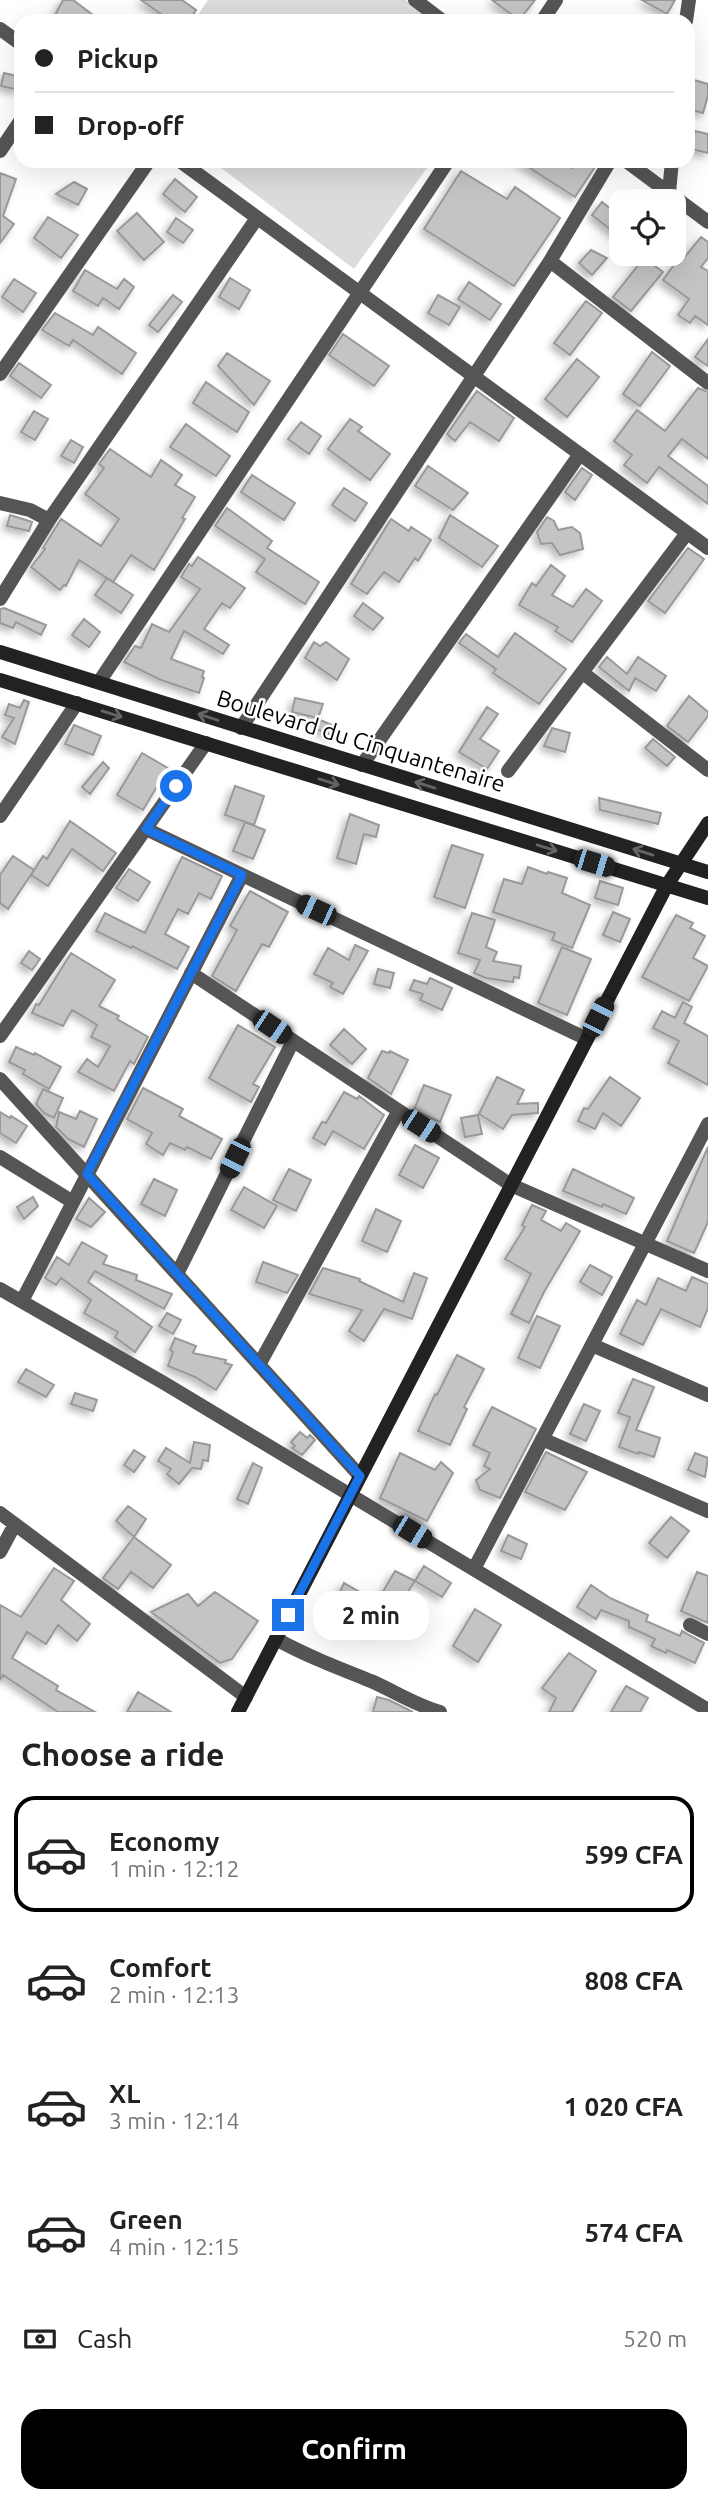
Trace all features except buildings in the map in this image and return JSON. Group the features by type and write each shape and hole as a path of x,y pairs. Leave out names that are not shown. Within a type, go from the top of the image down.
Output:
{"main road":[{"name":"Boulevard du Cinquantenaire","path":"0,652 708,872"},
{"name":"Boulevard du Cinquantenaire","path":"0,680 708,898"},
{"path":"238,1712 667,885 708,823"}],"street":[{"path":"415,0 434,14"},
{"path":"0,151 14,130"},
{"path":"0,374 144,168"},
{"path":"189,168 708,548"},
{"path":"99,682 443,168"},
{"path":"242,728 550,261 606,168"},
{"path":"636,168 665,189"},
{"path":"669,189 671,168"},
{"path":"686,205 708,222"},
{"path":"0,598 49,520 257,218"},
{"path":"550,261 708,383"},
{"path":"362,765 580,454"},
{"path":"0,503 30,510 49,520"},
{"path":"508,771 687,533"},
{"path":"583,673 708,770"},
{"path":"0,816 78,703"},
{"path":"0,1036 206,743"},
{"path":"146,829 587,1039"},
{"path":"22,1301 242,875"},
{"path":"191,973 511,1185 708,1271"},
{"path":"177,1274 293,1041"},
{"path":"0,1079 360,1476"},
{"path":"259,1365 398,1112"},
{"path":"474,1569 708,1124"},
{"path":"693,1153 708,1160"},
{"path":"0,1157 73,1202"},
{"path":"0,1289 351,1495 708,1710"},
{"path":"592,1345 708,1395"},
{"path":"542,1439 708,1511"},
{"path":"0,1513 246,1697"},
{"path":"0,1552 15,1524"},
{"path":"690,1625 708,1634"},
{"path":"276,1639 307,1656 372,1682 406,1700 440,1712"}],"shaded area":[{"path":"208,0 406,0 425,14 199,14"},
{"path":"221,168 427,168 354,269"}],"route":[{"path":"176,786 146,829 242,875 87,1174 360,1476 288,1615"}]}
